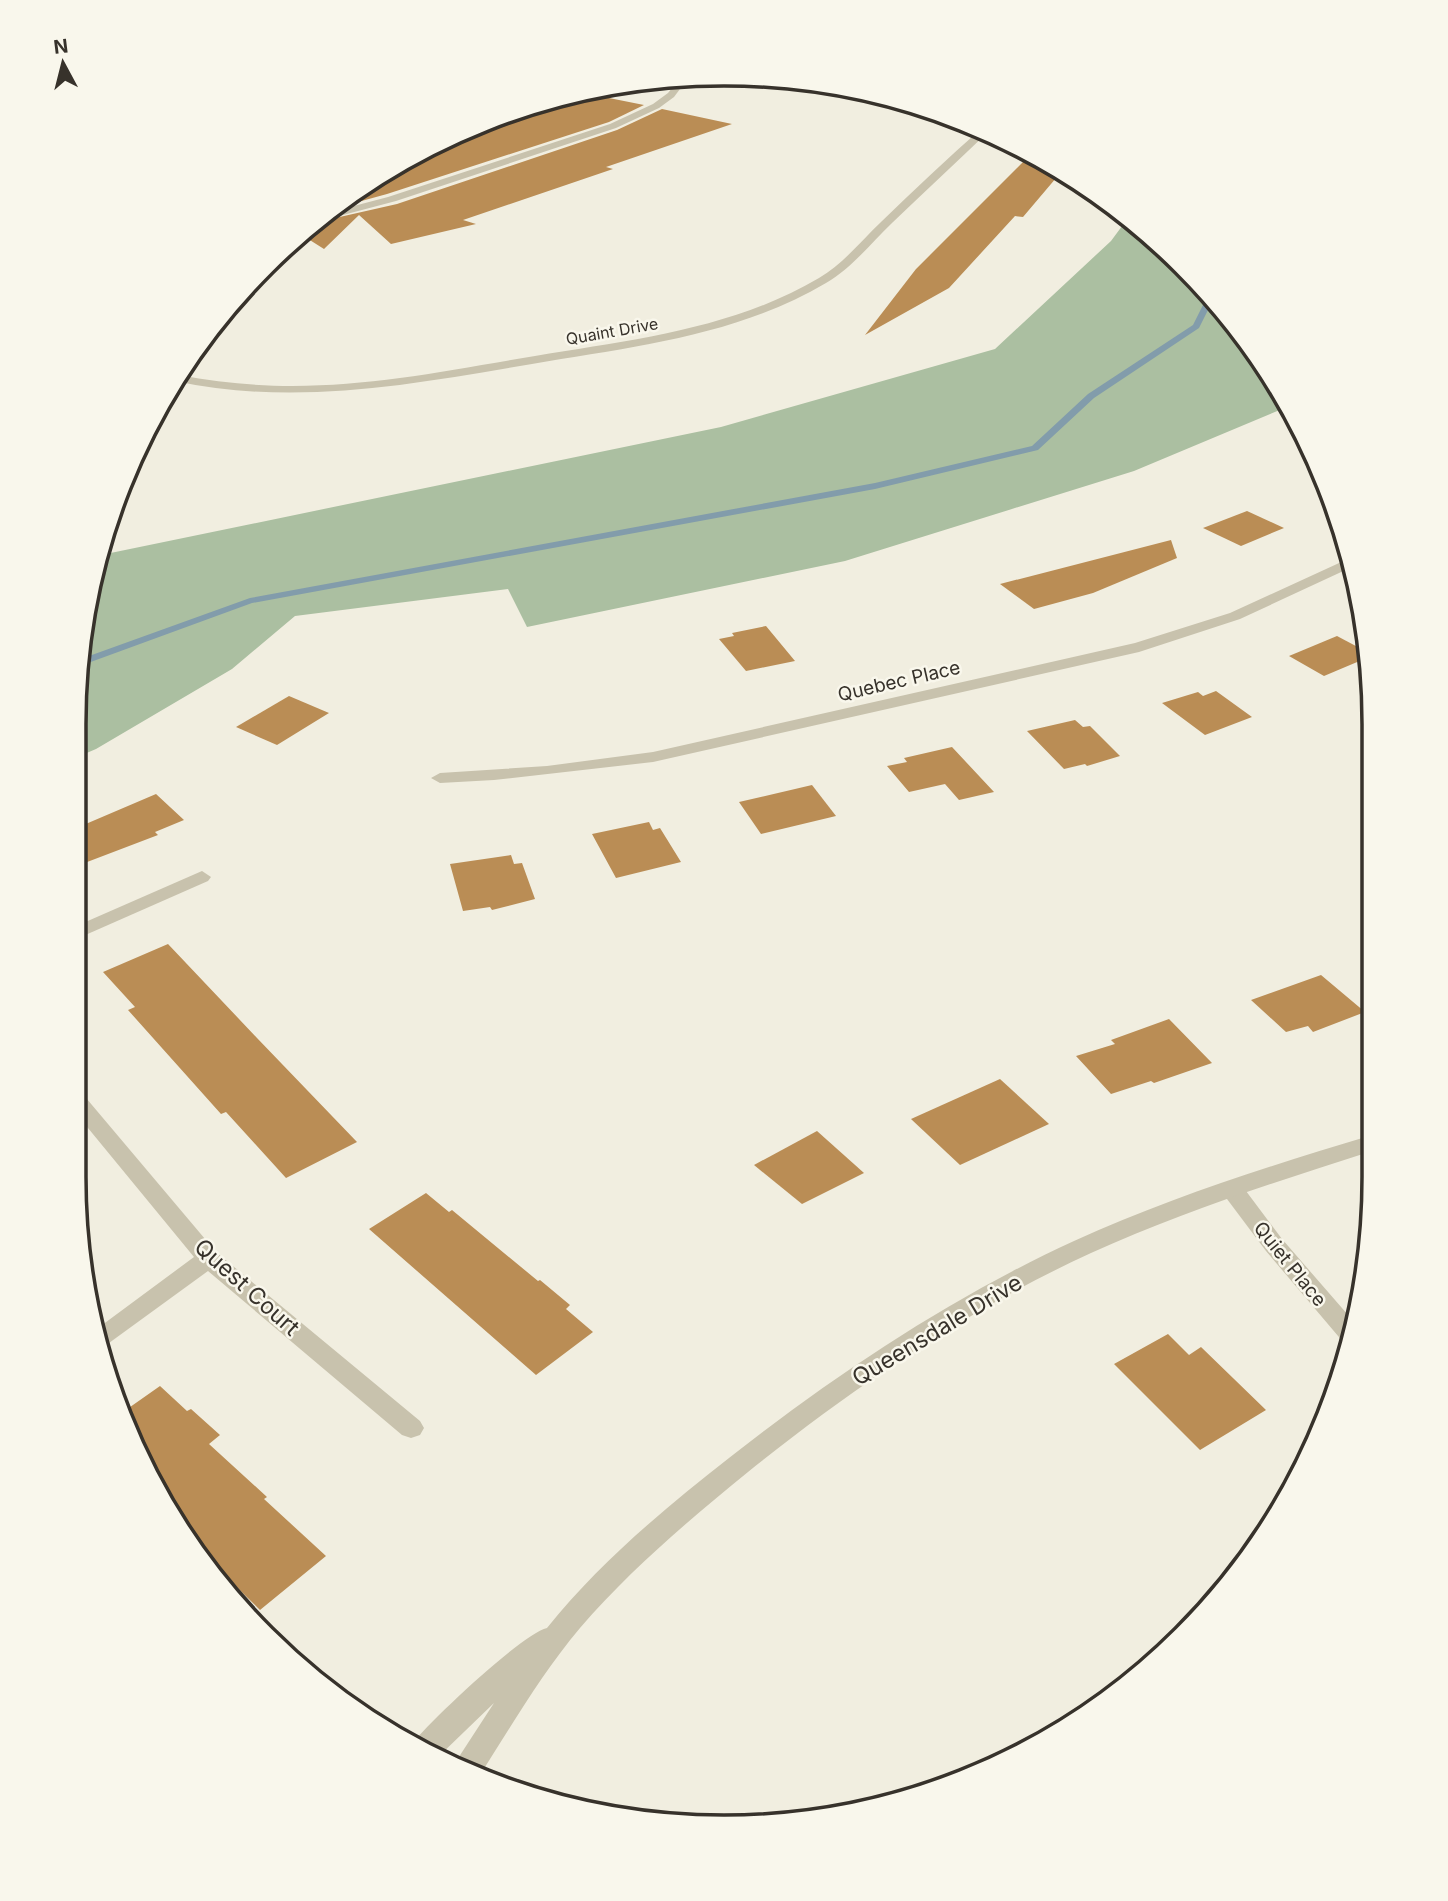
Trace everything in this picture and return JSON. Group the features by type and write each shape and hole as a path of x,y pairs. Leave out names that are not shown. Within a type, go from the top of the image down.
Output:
{"street":[{"path":"341,214 613,126 656,106 677,88"},
{"name":"Quaint Drive","path":"186,380 225,388 265,391 350,389 658,339 736,320 768,308 836,271 977,138"},
{"name":"Quebec Place","path":"440,778 572,770 653,757 1126,650 1235,616 1343,566"},
{"path":"86,929 202,877"},
{"name":"Quest Court","path":"86,1111 208,1258 411,1428"},
{"name":"Queensdale Drive","path":"432,1744 507,1671 568,1622 681,1512 790,1422 899,1347 987,1296 1097,1241 1231,1189 1362,1146"},
{"name":"Quiet Place","path":"1231,1189 1344,1327"},
{"path":"106,1336 208,1258"},
{"name":"Queensdale Drive","path":"471,1763 568,1622"}],"green space":[{"path":"1122,226 1175,273 1230,335 1255,369 1280,410 1134,471 845,561 527,627 508,589 295,616 232,669 86,753 87,682 91,641 109,553 721,427 995,349 1111,241"}],"building":[{"path":"604,97 644,105 609,122 356,202 405,171 442,152 519,120 559,107"},
{"path":"662,109 732,124 606,167 613,169 463,220 476,224 391,244 359,215 324,249 309,239 335,218 397,204 617,130"},
{"path":"1024,161 1056,179 1023,217 1015,216 949,288 865,335 916,269"},
{"path":"1247,511 1284,528 1241,546 1203,528"},
{"path":"1171,540 1177,558 1093,593 1034,609 1000,584"},
{"path":"766,626 795,661 746,671 719,639 734,636 732,633"},
{"path":"1337,636 1358,647 1359,661 1324,676 1289,656"},
{"path":"1216,691 1252,717 1205,735 1162,703 1198,692 1203,696"},
{"path":"289,696 329,713 277,745 236,727"},
{"path":"1075,720 1083,727 1090,726 1120,756 1087,766 1085,764 1064,769 1027,731"},
{"path":"952,747 994,792 959,800 945,784 909,792 887,766 907,762 904,758"},
{"path":"812,785 836,816 761,834 739,802"},
{"path":"156,794 184,820 155,832 158,835 86,862 86,824"},
{"path":"649,822 653,830 660,828 681,862 616,878 592,834"},
{"path":"511,855 514,864 522,863 535,899 492,910 490,907 463,911 450,864"},
{"path":"168,944 357,1142 286,1178 226,1112 221,1114 128,1010 135,1007 103,972"},
{"path":"1321,975 1362,1009 1362,1013 1313,1032 1308,1026 1286,1032 1251,1000"},
{"path":"1169,1019 1212,1063 1154,1083 1151,1081 1111,1094 1076,1056 1115,1044 1111,1040"},
{"path":"1000,1079 1049,1124 960,1165 911,1119"},
{"path":"817,1131 864,1173 802,1204 754,1165"},
{"path":"426,1193 449,1212 452,1210 540,1280 570,1305 566,1309 593,1332 536,1375 369,1229"},
{"path":"1168,1334 1189,1355 1201,1347 1266,1410 1200,1450 1114,1364"},
{"path":"160,1386 187,1411 191,1409 220,1435 209,1444 326,1556 260,1610 229,1580 193,1532 152,1459 129,1408"}],"waterway":[{"path":"89,660 250,601 875,486 1035,448 1091,396 1196,326 1206,306"}]}
